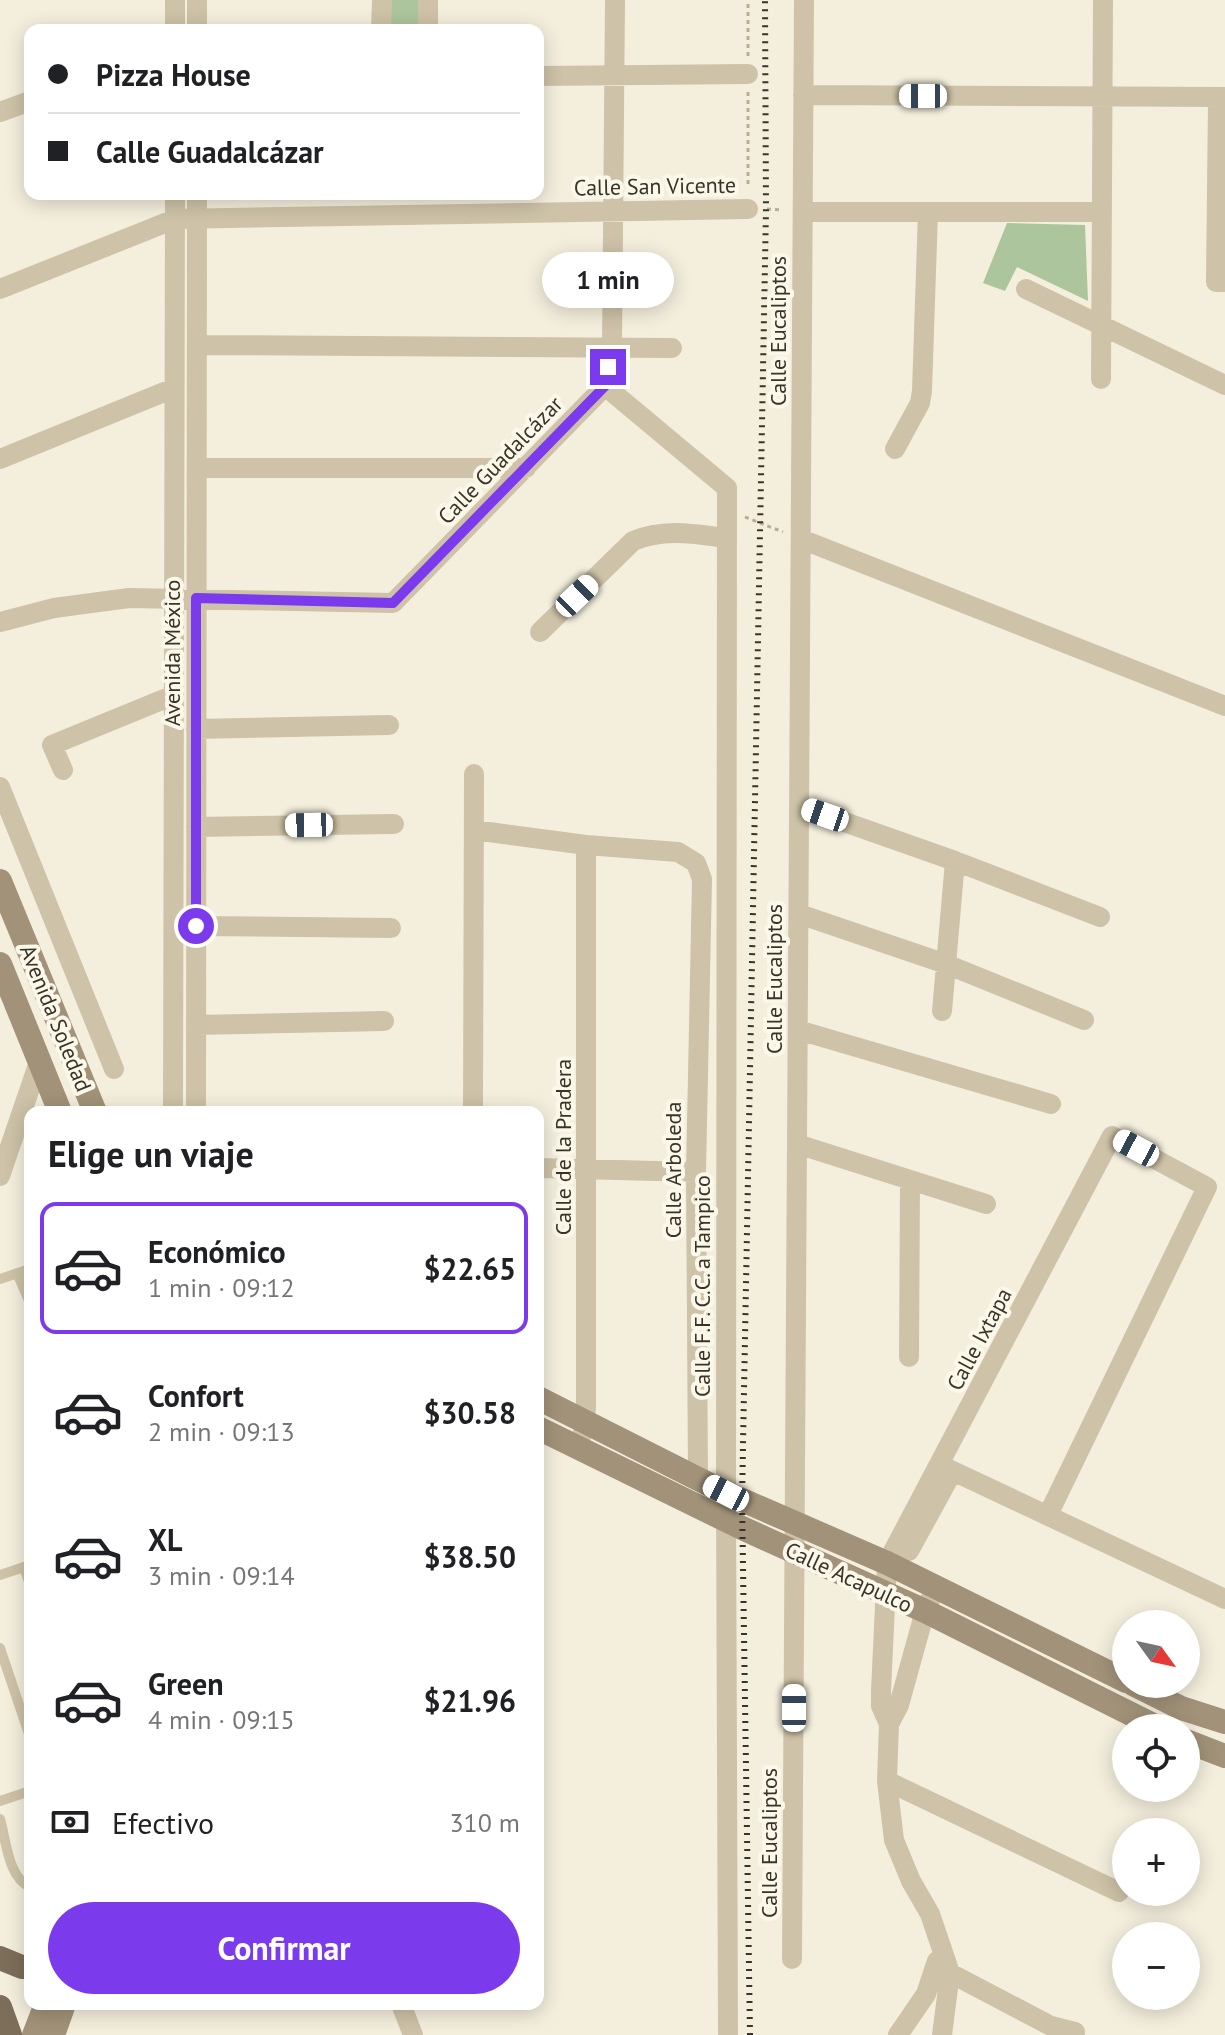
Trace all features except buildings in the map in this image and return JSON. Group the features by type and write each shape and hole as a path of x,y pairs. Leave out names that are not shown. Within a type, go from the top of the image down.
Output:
{"main road":[{"path":"0,1958 24,1967"},
{"path":"0,2007 10,2035"}],"street":[{"path":"175,0 175,24"},
{"path":"197,0 197,24"},
{"path":"381,24 382,0"},
{"path":"428,0 428,24"},
{"path":"615,0 612,347 605,386 727,488 728,512"},
{"name":"Calle Eucaliptos","path":"792,1959 804,0"},
{"path":"1101,379 1103,0"},
{"path":"544,76 748,74"},
{"path":"803,95 1222,97 1221,212 1216,282 1225,282"},
{"path":"0,112 24,103"},
{"name":"Avenida México","path":"173,1106 175,200"},
{"name":"Avenida México","path":"196,1106 197,200"},
{"name":"Calle San Vicente","path":"0,289 175,219 748,209"},
{"path":"803,212 1102,212"},
{"path":"895,449 920,403 922,391 928,212"},
{"path":"1026,289 1225,385"},
{"path":"197,345 672,348"},
{"name":"Calle Guadalcázar","path":"196,598 393,603 605,386"},
{"path":"0,459 174,388"},
{"path":"197,468 526,468"},
{"name":"Calle F.F. C.C. a Tampico","path":"728,512 728,2035"},
{"path":"540,632 633,541 667,531 727,538"},
{"path":"801,539 1225,706"},
{"path":"0,622 95,601 196,598"},
{"path":"63,770 52,745 174,695"},
{"path":"196,729 389,725"},
{"path":"473,1106 474,774"},
{"path":"0,787 114,1069"},
{"path":"799,806 1100,917"},
{"path":"196,827 394,824"},
{"path":"474,830 586,845"},
{"name":"Calle Arboleda","path":"586,845 678,852 696,863 702,879 696,1172 698,1479"},
{"name":"Calle de la Pradera","path":"581,1449 586,1408 588,1169 586,845"},
{"path":"942,1011 955,861"},
{"name":"Avenida Soledad","path":"0,881 93,1106"},
{"path":"799,914 946,964 1084,1020"},
{"path":"23,937 53,920"},
{"path":"196,926 391,928"},
{"name":"Avenida Soledad","path":"0,964 57,1106"},
{"path":"196,1025 384,1021"},
{"path":"798,1030 1051,1104"},
{"path":"0,1176 39,1062"},
{"name":"Calle Ixtapa","path":"893,1566 946,1468 1112,1136 1207,1187 1048,1515"},
{"path":"797,1144 986,1204"},
{"path":"544,1168 696,1172"},
{"path":"909,1357 910,1180"},
{"name":"Calle Acapulco","path":"544,1401 726,1493 893,1566 1112,1674"},
{"name":"Calle Acapulco","path":"544,1431 925,1611 1131,1714"},
{"path":"946,1468 1225,1599"},
{"path":"889,1724 881,1706 882,1664 886,1594 893,1566"},
{"path":"936,1587 925,1611 899,1705 889,1724 887,1781 894,1840 941,1942 942,2035"},
{"path":"882,1664 909,1665"},
{"path":"1161,1698 1225,1722"},
{"path":"1200,1746 1225,1756"},
{"path":"887,1781 1112,1889"},
{"path":"942,1972 1051,2026 1075,2032"},
{"path":"898,2035 942,1972"},
{"path":"34,2035 44,2010"},
{"path":"53,2035 62,2010"},
{"path":"403,2010 413,2035"}],"lane":[{"path":"0,1279 24,1271"},
{"path":"17,1273 24,1289"},
{"path":"0,1575 24,1567"},
{"path":"0,1648 24,1719"},
{"path":"0,1801 24,1793"},
{"path":"0,1819 15,1874 24,1884"}],"path":[{"path":"748,0 748,209 803,212"},
{"path":"728,512 801,539"}],"green space":[{"path":"386,0 425,0 425,24 385,24"},
{"path":"1007,223 1085,225 1088,301 1017,267 1005,291 983,283"}],"railway":[{"path":"750,2035 742,1500 766,209 765,0"}],"route":[{"path":"196,926 196,598 393,603 605,386 608,367"}]}
